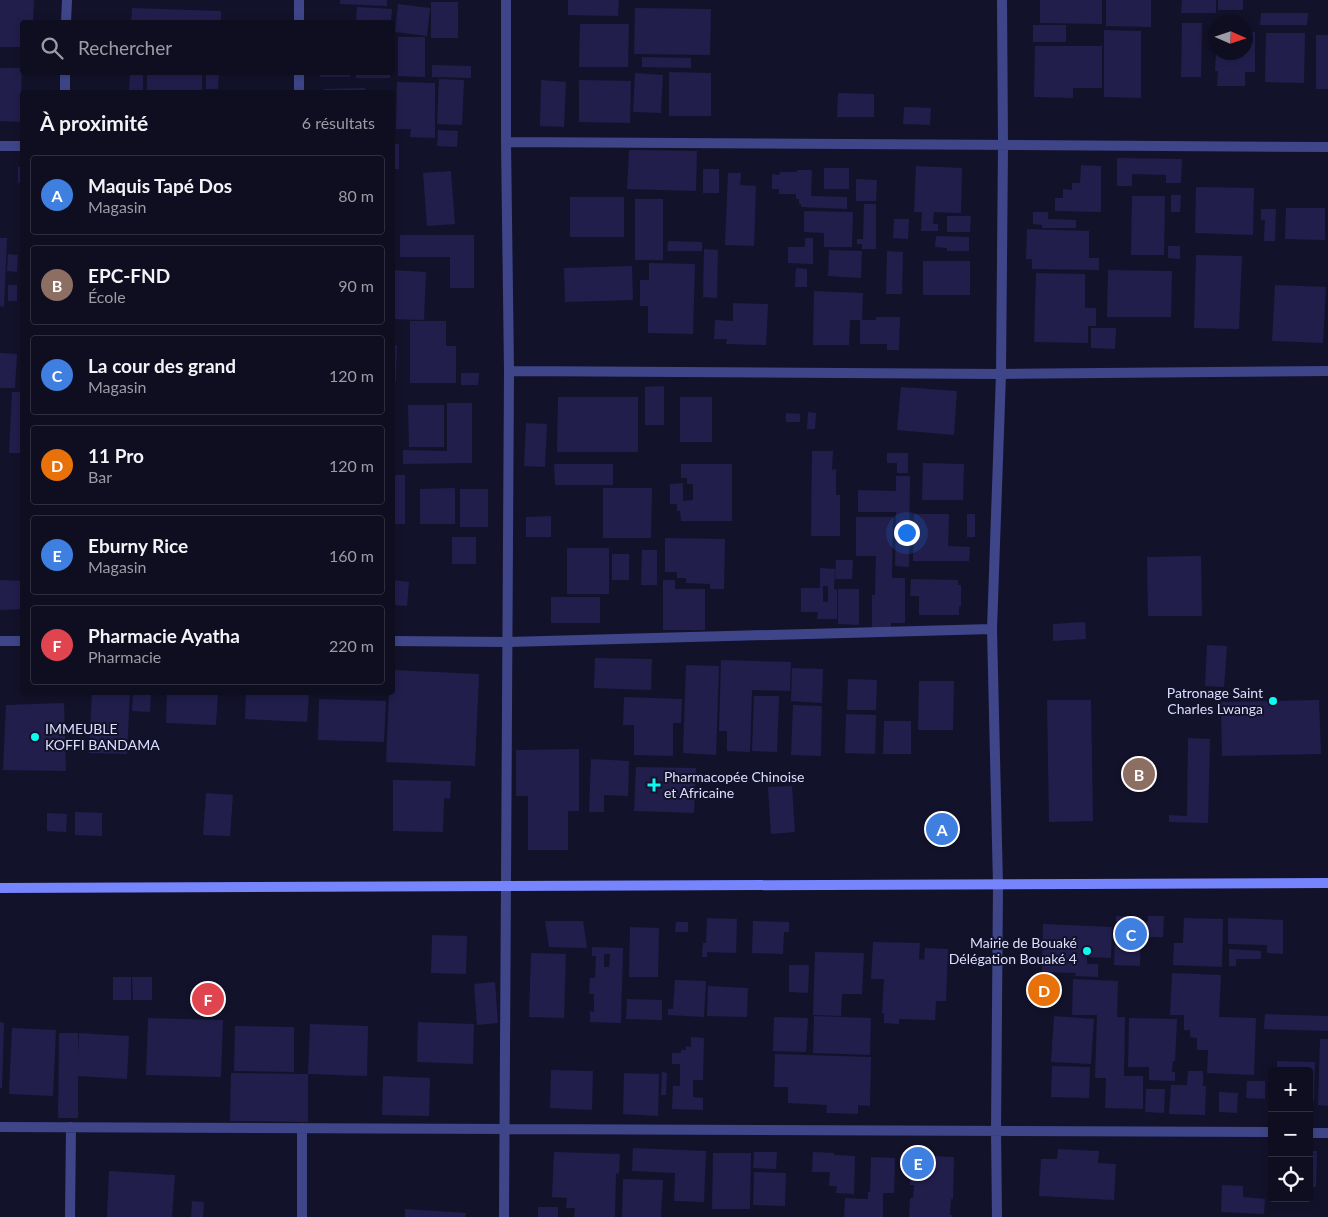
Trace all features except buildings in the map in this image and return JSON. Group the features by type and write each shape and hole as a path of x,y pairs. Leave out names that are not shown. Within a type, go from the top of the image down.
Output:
{"street":[{"path":"66,20 67,0"},
{"path":"299,0 299,20"},
{"path":"504,1217 509,371 506,0"},
{"path":"997,1217 998,885 992,629 1001,374 1002,0"},
{"path":"65,75 65,90"},
{"path":"299,75 299,90"},
{"path":"506,142 1328,147"},
{"path":"0,146 20,146"},
{"path":"509,371 1001,374 1328,371"},
{"path":"395,641 507,642 992,629"},
{"path":"0,641 20,641"},
{"path":"0,888 1328,883"},
{"path":"0,1127 1268,1132"},
{"path":"70,1217 71,1127"},
{"path":"302,1128 302,1217"},
{"path":"1313,1133 1328,1133"}],"place":[{"name":"Patronage Saint Charles Lwanga","path":"1273,701"},
{"name":"IMMEUBLE KOFFI BANDAMA","path":"35,737"},
{"name":"EPC-FND","path":"1139,774"},
{"name":"Pharmacopée Chinoise et Africaine","path":"654,785"},
{"name":"Maquis Tapé Dos","path":"942,829"},
{"name":"La cour des grand","path":"1131,934"},
{"name":"Mairie de Bouaké Délégation Bouaké 4","path":"1087,951"},
{"name":"11 Pro","path":"1044,990"},
{"name":"Pharmacie Ayatha","path":"208,999"},
{"name":"Eburny Rice","path":"918,1163"}]}
